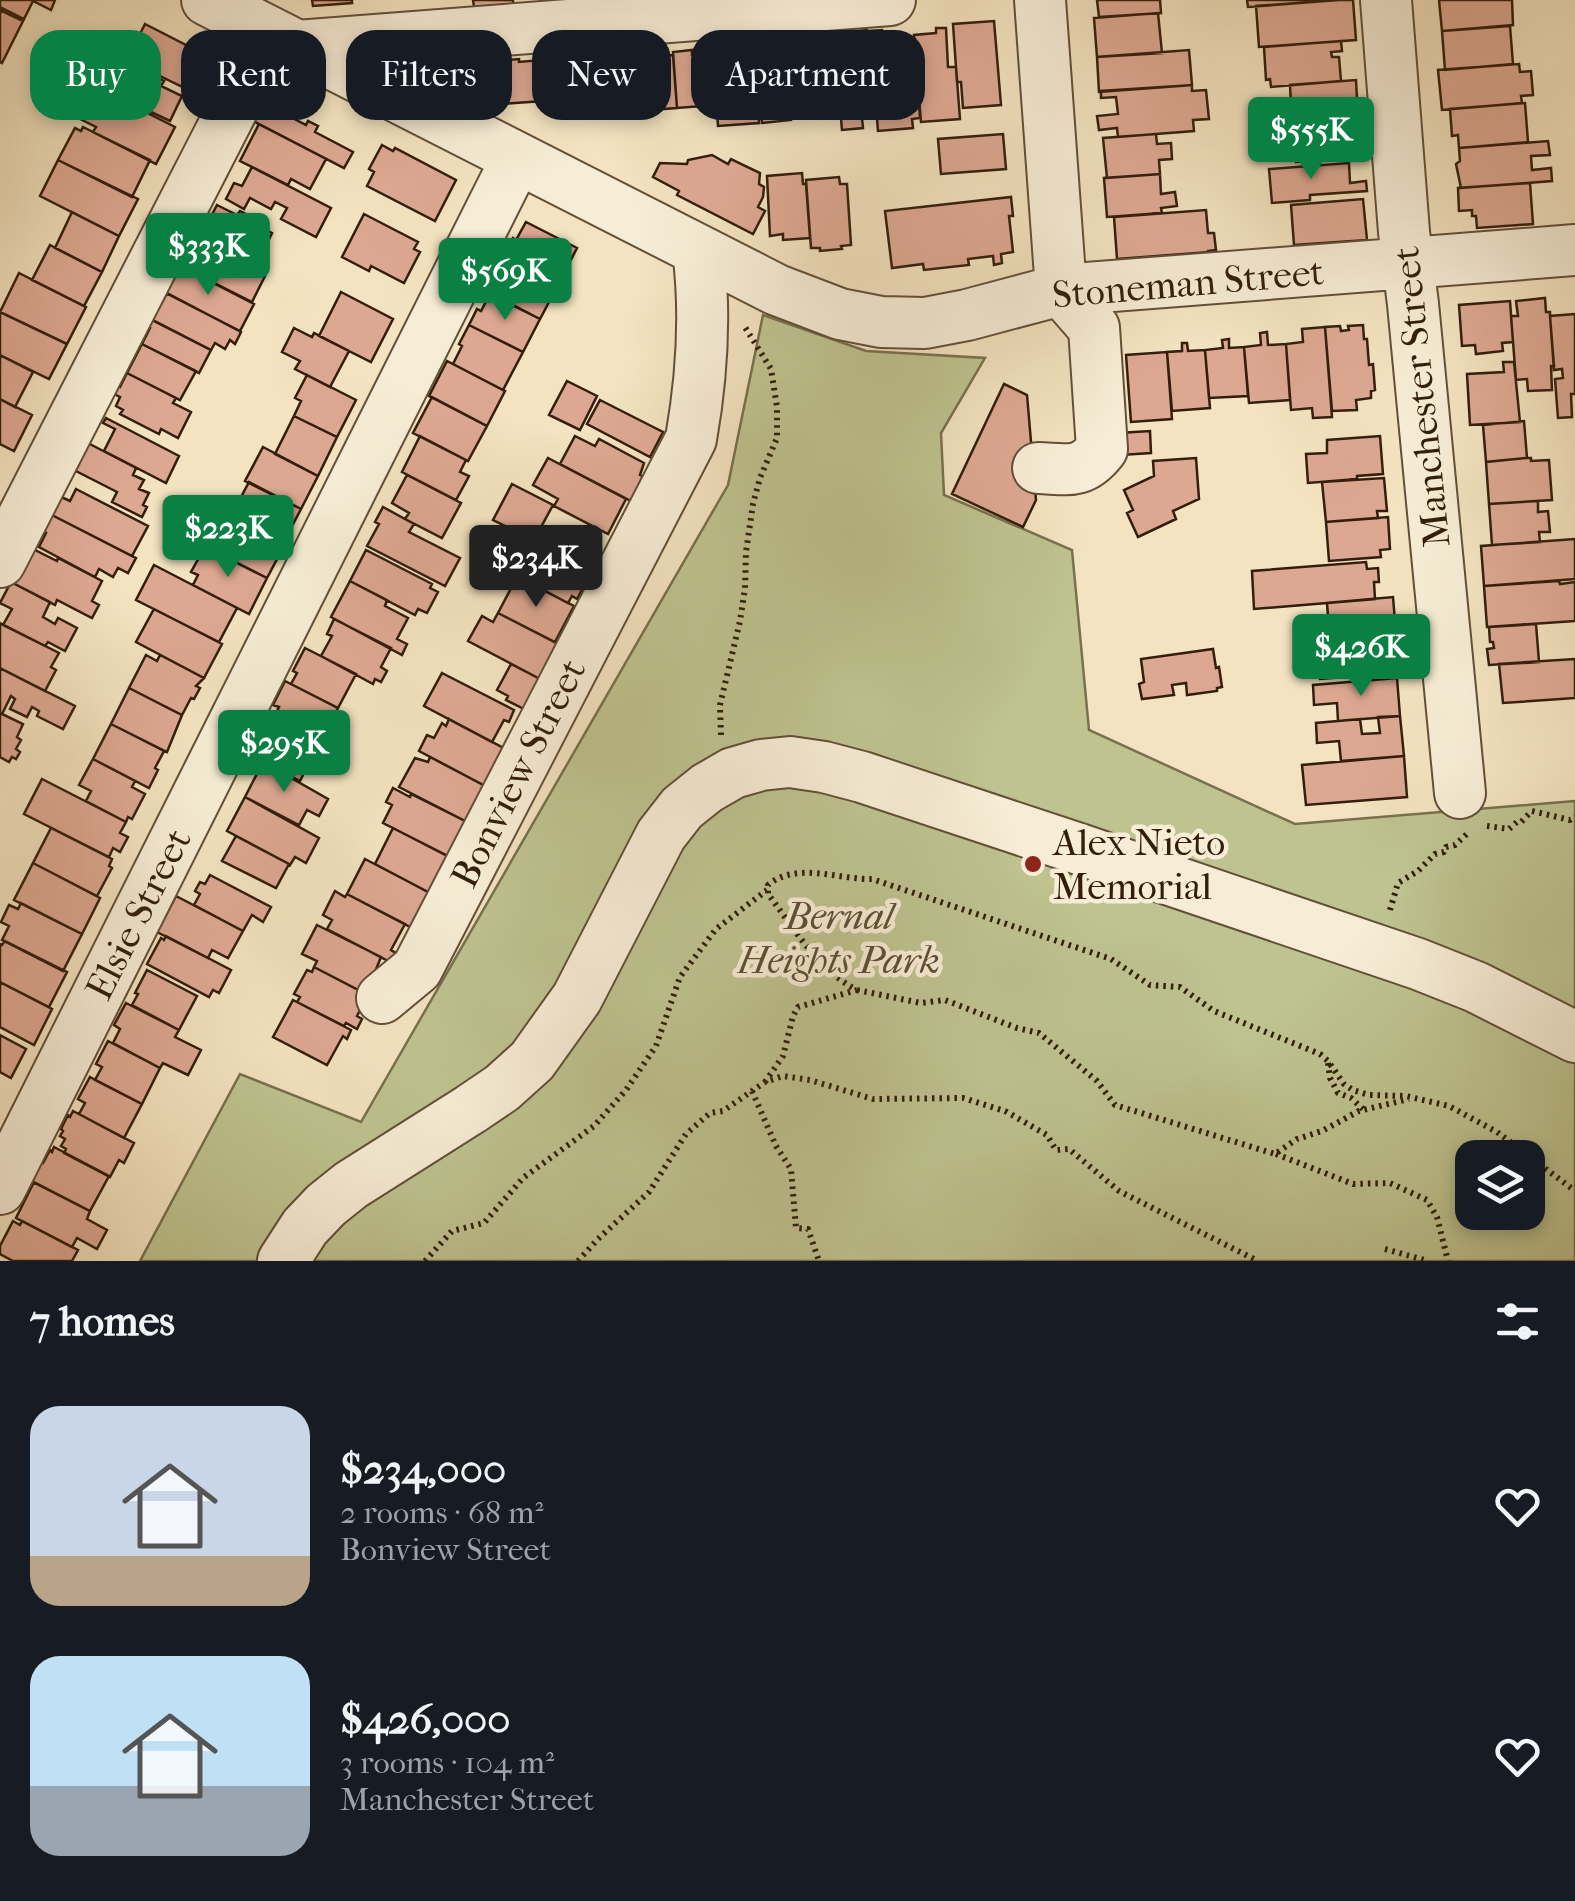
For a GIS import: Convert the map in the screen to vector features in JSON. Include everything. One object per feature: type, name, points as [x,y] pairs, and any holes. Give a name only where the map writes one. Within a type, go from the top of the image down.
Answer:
[{"type":"street","name":"Stoneman Street","points":[[207,0],[266,30]]},
{"type":"street","points":[[326,44],[890,0]]},
{"type":"street","points":[[1038,468],[1074,469],[1092,462],[1102,448],[1094,328],[1061,290],[1040,0]]},
{"type":"street","name":"Manchester Street","points":[[1386,0],[1460,793]]},
{"type":"street","name":"Stoneman Street","points":[[326,61],[808,304],[881,322],[925,323],[1061,290],[1575,250]]},
{"type":"street","points":[[0,562],[227,120]]},
{"type":"street","name":"Elsie Street","points":[[0,1189],[517,158]]},
{"type":"street","name":"Bonview Street","points":[[382,998],[417,970],[691,439],[698,398],[704,295],[698,250]]},
{"type":"street","points":[[283,1261],[305,1226],[326,1204],[502,1088],[532,1061],[593,971],[660,835],[682,808],[707,788],[733,773],[761,765],[790,762],[862,777],[1379,950],[1476,987],[1575,1036]]},
{"type":"path","points":[[733,773],[720,732],[720,704],[740,621],[754,504],[776,438],[778,406],[771,369],[740,318]]},
{"type":"path","points":[[1379,950],[1398,883],[1435,854],[1444,852],[1446,846],[1454,846],[1477,824],[1508,828],[1532,811],[1570,820],[1575,816]]},
{"type":"path","points":[[425,1261],[452,1231],[484,1222],[523,1178],[594,1126],[626,1090],[656,1046],[680,977],[716,929],[778,878],[808,873],[879,880],[1111,960],[1154,986],[1185,990],[1214,1011],[1305,1047],[1328,1061],[1344,1084],[1358,1093],[1414,1098],[1448,1106],[1496,1132],[1575,1191]]},
{"type":"path","points":[[767,890],[818,960],[857,990],[921,1002],[945,1000],[1038,1033],[1097,1081],[1115,1105],[1275,1154],[1353,1184],[1390,1183],[1427,1200],[1438,1217],[1448,1261]]},
{"type":"path","points":[[578,1261],[649,1192],[686,1134],[710,1113],[724,1111],[764,1082],[784,1056],[798,1007],[857,990]]},
{"type":"path","points":[[1328,1061],[1330,1078],[1338,1093],[1364,1109]]},
{"type":"path","points":[[764,1082],[782,1076],[873,1098],[963,1098],[1005,1112],[1047,1135],[1056,1150],[1069,1149],[1118,1191],[1258,1261]]},
{"type":"path","points":[[752,1091],[776,1146],[791,1169],[796,1228],[808,1229],[820,1261]]},
{"type":"path","points":[[1275,1154],[1297,1139],[1364,1109],[1414,1098]]},
{"type":"path","points":[[1385,1249],[1428,1261]]},
{"type":"green space","name":"Bernal Heights Park","points":[[763,315],[866,351],[985,358],[941,433],[944,495],[1072,550],[1089,730],[1295,824],[1575,801],[1575,1261],[140,1261],[240,1074],[361,1122],[728,485]]},
{"type":"building","points":[[0,0],[55,0],[51,10],[33,1],[24,19],[0,7]]},
{"type":"building","points":[[312,0],[352,0],[352,3],[313,6]]},
{"type":"building","points":[[473,0],[513,0],[513,4],[474,7]]},
{"type":"building","points":[[1097,0],[1160,0],[1161,13],[1099,17]]},
{"type":"building","points":[[1247,0],[1339,0],[1248,7]]},
{"type":"building","points":[[1353,0],[1356,40],[1259,47],[1256,6]]},
{"type":"building","points":[[1439,0],[1512,0],[1513,25],[1442,31]]},
{"type":"building","points":[[0,10],[23,21],[2,63],[0,62]]},
{"type":"building","points":[[1158,13],[1162,53],[1097,57],[1094,18]]},
{"type":"building","points":[[994,21],[1001,105],[963,108],[953,24]]},
{"type":"building","points":[[1510,26],[1513,64],[1445,70],[1442,31]]},
{"type":"building","points":[[936,28],[946,28],[948,67],[956,67],[960,119],[921,122],[925,120],[925,34],[936,33]]},
{"type":"building","points":[[161,32],[181,42],[181,86],[161,76]]},
{"type":"building","points":[[1341,41],[1342,51],[1331,52],[1332,57],[1339,57],[1341,81],[1271,87],[1270,79],[1266,80],[1264,47]]},
{"type":"building","points":[[691,50],[691,107],[677,108],[673,52]]},
{"type":"building","points":[[1189,50],[1192,85],[1099,92],[1097,57]]},
{"type":"building","points":[[671,55],[673,55],[677,108],[671,108]]},
{"type":"building","points":[[512,60],[532,61],[532,102],[512,103]]},
{"type":"building","points":[[1519,64],[1520,72],[1531,71],[1533,95],[1521,96],[1522,103],[1442,110],[1438,70]]},
{"type":"building","points":[[1356,80],[1355,119],[1292,124],[1290,85]]},
{"type":"building","points":[[1192,85],[1192,91],[1206,90],[1209,119],[1193,120],[1194,131],[1118,137],[1117,128],[1099,130],[1097,116],[1118,114],[1116,97],[1101,98],[1101,91]]},
{"type":"building","points":[[161,86],[181,96],[170,121],[161,117]]},
{"type":"building","points":[[1525,103],[1528,142],[1459,148],[1458,135],[1452,136],[1450,109]]},
{"type":"building","points":[[1359,119],[1362,160],[1296,162],[1292,124]]},
{"type":"building","points":[[82,120],[161,120],[175,127],[156,164],[93,132],[96,127]]},
{"type":"building","points":[[296,120],[306,125],[308,121],[318,126],[315,132],[353,152],[344,168],[253,121]]},
{"type":"building","points":[[718,120],[759,120],[759,123],[718,126]]},
{"type":"building","points":[[841,120],[862,120],[863,128],[842,130]]},
{"type":"building","points":[[877,120],[912,120],[913,128],[878,131]]},
{"type":"building","points":[[259,124],[326,159],[310,189],[291,179],[288,185],[240,161]]},
{"type":"building","points":[[83,127],[150,160],[132,197],[58,160],[75,128],[81,131]]},
{"type":"building","points":[[1003,134],[1006,169],[941,174],[938,139]]},
{"type":"building","points":[[1156,134],[1157,144],[1171,143],[1172,159],[1159,160],[1160,174],[1107,178],[1103,138]]},
{"type":"building","points":[[1548,141],[1550,155],[1531,156],[1532,170],[1551,168],[1552,181],[1461,188],[1456,164],[1460,161],[1459,148]]},
{"type":"building","points":[[382,145],[456,180],[435,221],[367,186],[374,172],[369,169]]},
{"type":"building","points":[[712,155],[760,173],[759,184],[764,187],[758,207],[765,211],[753,234],[677,195],[679,191],[653,177],[660,163],[687,164],[688,160]]},
{"type":"building","points":[[58,160],[138,199],[119,236],[40,196]]},
{"type":"building","points":[[1349,163],[1350,183],[1366,181],[1367,191],[1310,195],[1310,200],[1272,203],[1269,169]]},
{"type":"building","points":[[252,167],[331,208],[316,237],[281,219],[287,208],[275,202],[271,209],[250,198],[244,209],[226,199],[234,183],[242,186]]},
{"type":"building","points":[[802,173],[810,238],[783,240],[783,234],[770,236],[767,176]]},
{"type":"building","points":[[1160,174],[1161,194],[1175,192],[1177,206],[1161,208],[1162,213],[1107,217],[1104,178]]},
{"type":"building","points":[[839,177],[840,184],[847,184],[851,245],[820,251],[811,248],[806,180]]},
{"type":"building","points":[[1530,183],[1533,224],[1477,228],[1472,210],[1459,211],[1458,188]]},
{"type":"building","points":[[1011,197],[1013,252],[1001,254],[1002,263],[994,265],[993,256],[968,259],[969,265],[924,270],[923,264],[892,268],[885,211]]},
{"type":"building","points":[[1363,199],[1367,240],[1294,245],[1291,205]]},
{"type":"building","points":[[217,205],[252,217],[251,222],[272,233],[258,262],[202,234]]},
{"type":"building","points":[[1206,210],[1208,233],[1214,233],[1216,250],[1117,259],[1114,217]]},
{"type":"building","points":[[72,212],[119,236],[102,272],[55,248]]},
{"type":"building","points":[[364,214],[418,242],[414,249],[420,252],[404,283],[342,257]]},
{"type":"building","points":[[526,222],[577,248],[559,283],[503,255]]},
{"type":"building","points":[[195,239],[219,251],[223,244],[258,265],[254,270],[265,276],[252,302],[175,263],[183,248],[189,251]]},
{"type":"building","points":[[50,245],[102,272],[84,306],[32,280]]},
{"type":"building","points":[[509,257],[559,283],[540,319],[486,291]]},
{"type":"building","points":[[176,264],[254,304],[240,331],[162,291]]},
{"type":"building","points":[[19,273],[86,307],[67,344],[0,312]]},
{"type":"building","points":[[341,292],[393,319],[371,362],[319,336]]},
{"type":"building","points":[[167,293],[241,332],[235,344],[230,340],[225,349],[215,343],[211,350],[148,318],[156,302],[161,304]]},
{"type":"building","points":[[490,294],[540,319],[523,352],[469,325]]},
{"type":"building","points":[[1545,298],[1546,312],[1550,312],[1552,390],[1528,391],[1527,379],[1516,380],[1511,316],[1518,316],[1516,301]]},
{"type":"building","points":[[1510,301],[1513,342],[1502,343],[1503,351],[1476,354],[1475,345],[1462,346],[1459,305]]},
{"type":"building","points":[[0,312],[67,344],[49,379],[0,355]]},
{"type":"building","points":[[1575,314],[1572,417],[1558,418],[1555,379],[1563,378],[1562,369],[1554,370],[1550,316]]},
{"type":"building","points":[[145,316],[211,350],[199,373],[142,344],[150,328],[141,323]]},
{"type":"building","points":[[469,325],[523,352],[503,390],[453,364]]},
{"type":"building","points":[[1363,325],[1375,390],[1371,391],[1371,398],[1356,400],[1357,410],[1332,411],[1325,327],[1340,326],[1341,331]]},
{"type":"building","points":[[1325,327],[1332,417],[1313,418],[1312,408],[1291,410],[1286,344],[1303,342],[1302,329]]},
{"type":"building","points":[[294,328],[312,337],[314,333],[349,351],[330,387],[295,369],[300,361],[282,352]]},
{"type":"building","points":[[1267,332],[1268,345],[1286,344],[1290,400],[1249,403],[1244,347],[1261,345],[1260,333]]},
{"type":"building","points":[[1229,339],[1229,348],[1244,347],[1248,396],[1209,398],[1205,350],[1223,348],[1222,340]]},
{"type":"building","points":[[1182,343],[1187,343],[1188,351],[1205,350],[1210,408],[1172,411],[1167,352],[1182,351]]},
{"type":"building","points":[[142,344],[196,371],[180,400],[127,373]]},
{"type":"building","points":[[1167,352],[1172,419],[1131,422],[1126,355]]},
{"type":"building","points":[[0,355],[33,372],[15,407],[0,399]]},
{"type":"building","points":[[447,361],[505,391],[487,426],[429,396]]},
{"type":"building","points":[[1503,362],[1514,362],[1520,422],[1470,425],[1467,374],[1504,372]]},
{"type":"building","points":[[127,373],[176,398],[173,403],[191,412],[178,438],[161,429],[159,434],[120,414],[123,410],[116,406],[120,397],[112,393]]},
{"type":"building","points":[[307,375],[356,400],[337,437],[294,416],[301,401],[295,398]]},
{"type":"building","points":[[567,381],[597,396],[580,430],[549,415]]},
{"type":"building","points":[[1004,384],[1027,395],[1036,500],[1023,527],[952,494]]},
{"type":"building","points":[[432,397],[487,426],[468,461],[413,433]]},
{"type":"building","points":[[0,399],[32,415],[14,451],[0,444]]},
{"type":"building","points":[[600,400],[663,432],[650,457],[587,424]]},
{"type":"building","points":[[294,416],[337,437],[318,476],[275,454]]},
{"type":"building","points":[[106,418],[179,456],[166,483],[104,451],[115,429],[103,423]]},
{"type":"building","points":[[1524,421],[1527,458],[1486,462],[1483,425]]},
{"type":"building","points":[[1150,431],[1151,453],[1121,455],[1119,433]]},
{"type":"building","points":[[420,436],[466,460],[460,472],[469,476],[456,500],[402,472]]},
{"type":"building","points":[[575,436],[595,446],[599,439],[644,463],[640,475],[643,476],[631,501],[560,464]]},
{"type":"building","points":[[1380,436],[1383,474],[1308,483],[1306,454],[1327,453],[1327,440]]},
{"type":"building","points":[[84,441],[136,468],[133,475],[144,480],[139,489],[149,493],[142,517],[112,502],[117,492],[70,468]]},
{"type":"building","points":[[263,447],[318,476],[301,509],[245,481]]},
{"type":"building","points":[[548,458],[626,499],[608,534],[554,506],[558,499],[533,485]]},
{"type":"building","points":[[1196,458],[1199,499],[1173,511],[1176,519],[1138,537],[1127,513],[1133,510],[1124,490],[1154,476],[1153,461]]},
{"type":"building","points":[[1549,460],[1552,500],[1489,504],[1486,462]]},
{"type":"building","points":[[407,475],[461,503],[442,538],[405,519],[409,513],[392,503]]},
{"type":"building","points":[[1384,478],[1387,511],[1377,511],[1378,518],[1326,522],[1322,482]]},
{"type":"building","points":[[249,482],[301,509],[282,545],[230,518]]},
{"type":"building","points":[[512,484],[553,505],[534,540],[493,520]]},
{"type":"building","points":[[76,489],[148,526],[132,556],[48,513],[57,495],[70,501]]},
{"type":"building","points":[[1538,501],[1538,512],[1548,511],[1550,532],[1539,532],[1540,542],[1492,545],[1489,504]]},
{"type":"building","points":[[383,507],[414,524],[409,532],[460,558],[445,586],[367,546]]},
{"type":"building","points":[[48,513],[136,558],[128,573],[118,568],[113,577],[99,569],[95,577],[39,547],[46,533],[39,530]]},
{"type":"building","points":[[218,513],[284,546],[267,578],[202,545]]},
{"type":"building","points":[[1388,517],[1390,549],[1380,550],[1381,557],[1329,561],[1326,522]]},
{"type":"building","points":[[1575,539],[1575,579],[1484,586],[1481,546]]},
{"type":"building","points":[[538,543],[592,571],[577,599],[572,596],[568,603],[523,579],[530,566],[521,561],[530,545],[536,547]]},
{"type":"building","points":[[29,547],[102,581],[92,601],[99,605],[92,618],[57,600],[55,605],[11,582]]},
{"type":"building","points":[[205,547],[267,578],[249,614],[193,585],[198,575],[191,572]]},
{"type":"building","points":[[366,550],[432,584],[430,588],[438,592],[427,613],[418,609],[415,615],[350,581]]},
{"type":"building","points":[[1366,562],[1367,569],[1378,568],[1375,599],[1254,609],[1252,571]]},
{"type":"building","points":[[154,565],[237,608],[219,642],[136,600]]},
{"type":"building","points":[[517,577],[574,606],[555,642],[498,613]]},
{"type":"building","points":[[350,581],[387,600],[385,606],[408,618],[397,639],[407,644],[402,655],[331,617]]},
{"type":"building","points":[[11,582],[50,602],[43,617],[55,624],[58,618],[77,628],[65,651],[48,642],[45,646],[3,625],[12,609],[0,603]]},
{"type":"building","points":[[1575,582],[1575,621],[1487,627],[1484,586]]},
{"type":"building","points":[[1393,597],[1396,633],[1343,637],[1342,628],[1329,630],[1327,603]]},
{"type":"building","points":[[154,609],[222,644],[204,678],[136,642]]},
{"type":"building","points":[[498,613],[558,644],[540,679],[468,641],[482,616],[493,622]]},
{"type":"building","points":[[334,619],[391,648],[381,667],[387,671],[381,682],[375,679],[373,684],[321,656],[332,636],[327,634]]},
{"type":"building","points":[[0,623],[59,653],[51,667],[56,670],[45,691],[0,668]]},
{"type":"building","points":[[1536,624],[1539,662],[1489,665],[1487,649],[1494,648],[1489,627]]},
{"type":"building","points":[[1367,639],[1368,646],[1388,644],[1388,649],[1399,648],[1400,660],[1394,660],[1398,673],[1320,679],[1319,668],[1324,667],[1318,651],[1322,650],[1322,643]]},
{"type":"building","points":[[305,648],[356,674],[338,708],[291,684]]},
{"type":"building","points":[[1213,649],[1222,687],[1217,691],[1187,695],[1186,683],[1172,685],[1174,695],[1142,699],[1141,659]]},
{"type":"building","points":[[146,655],[157,661],[160,655],[204,678],[182,715],[129,688]]},
{"type":"building","points":[[1575,659],[1575,698],[1503,703],[1499,664]]},
{"type":"building","points":[[511,664],[540,679],[524,709],[497,690]]},
{"type":"building","points":[[0,668],[75,706],[63,729],[37,716],[39,711],[32,707],[27,717],[10,709],[15,699],[11,696],[0,713]]},
{"type":"building","points":[[442,673],[514,710],[492,742],[424,706]]},
{"type":"building","points":[[1397,678],[1400,716],[1338,721],[1337,703],[1314,705],[1313,685]]},
{"type":"building","points":[[285,681],[338,708],[321,739],[275,715],[279,707],[273,705]]},
{"type":"building","points":[[129,688],[182,715],[167,752],[111,724]]},
{"type":"building","points":[[0,713],[23,724],[17,737],[21,740],[16,749],[20,752],[9,762],[0,757]]},
{"type":"building","points":[[275,715],[321,739],[300,781],[254,757],[261,744],[255,741],[267,718],[272,720]]},
{"type":"building","points":[[1400,716],[1404,756],[1341,761],[1339,741],[1317,743],[1316,723],[1360,719],[1362,734],[1380,733],[1378,717]]},
{"type":"building","points":[[449,719],[509,751],[489,788],[419,751],[427,735],[434,738],[442,723],[446,726]]},
{"type":"building","points":[[111,724],[164,751],[149,788],[93,759]]},
{"type":"building","points":[[1404,756],[1407,797],[1306,805],[1302,765]]},
{"type":"building","points":[[430,757],[489,788],[471,824],[399,787],[415,758],[428,762]]},
{"type":"building","points":[[93,759],[135,781],[132,787],[145,794],[132,819],[128,817],[126,822],[86,801],[91,791],[79,785]]},
{"type":"building","points":[[263,762],[328,799],[319,816],[307,810],[299,825],[245,797]]},
{"type":"building","points":[[42,779],[126,822],[120,833],[128,837],[120,852],[113,848],[109,857],[24,814]]},
{"type":"building","points":[[393,788],[471,824],[452,858],[383,823],[392,805],[386,802]]},
{"type":"building","points":[[245,797],[319,838],[306,863],[295,857],[290,865],[227,831]]},
{"type":"building","points":[[51,828],[112,859],[112,868],[97,896],[33,863]]},
{"type":"building","points":[[393,828],[449,857],[430,893],[375,864]]},
{"type":"building","points":[[236,836],[289,864],[276,888],[222,861]]},
{"type":"building","points":[[365,859],[430,893],[412,928],[347,894]]},
{"type":"building","points":[[33,863],[100,898],[82,934],[14,900]]},
{"type":"building","points":[[210,875],[271,907],[263,922],[252,915],[243,931],[194,905],[200,894],[195,891]]},
{"type":"building","points":[[335,891],[405,924],[391,950],[399,955],[394,964],[327,929],[332,920],[323,915]]},
{"type":"building","points":[[176,896],[243,931],[228,958],[212,950],[208,958],[157,932]]},
{"type":"building","points":[[21,903],[82,934],[63,971],[2,940],[9,926],[1,922],[9,905],[18,909]]},
{"type":"building","points":[[317,925],[381,957],[366,994],[314,967],[317,961],[302,954]]},
{"type":"building","points":[[166,936],[231,970],[219,993],[213,990],[209,997],[147,964],[161,938]]},
{"type":"building","points":[[5,941],[67,972],[49,1007],[0,982],[0,944]]},
{"type":"building","points":[[314,967],[368,995],[357,1016],[362,1019],[357,1029],[297,1002],[300,997],[294,994],[307,970],[312,972]]},
{"type":"building","points":[[147,970],[197,996],[179,1030],[132,1005]]},
{"type":"building","points":[[0,982],[52,1009],[34,1045],[0,1027]]},
{"type":"building","points":[[293,1000],[351,1030],[347,1039],[343,1036],[327,1065],[273,1037]]},
{"type":"building","points":[[126,1003],[179,1030],[175,1037],[201,1050],[188,1075],[163,1063],[160,1068],[113,1043],[120,1029],[114,1025]]},
{"type":"building","points":[[0,1035],[26,1049],[11,1078],[0,1072]]},
{"type":"building","points":[[108,1041],[160,1068],[142,1104],[95,1080],[102,1067],[96,1064]]},
{"type":"building","points":[[90,1077],[142,1104],[124,1138],[79,1114],[85,1103],[78,1099]]},
{"type":"building","points":[[73,1111],[134,1143],[124,1163],[119,1160],[110,1177],[64,1153],[61,1129]]},
{"type":"building","points":[[54,1147],[109,1176],[90,1211],[29,1180],[39,1161],[43,1163]]},
{"type":"building","points":[[34,1182],[90,1211],[87,1219],[107,1230],[97,1249],[77,1238],[72,1247],[16,1218]]},
{"type":"building","points":[[13,1221],[20,1225],[22,1221],[78,1250],[72,1261],[13,1261],[0,1254]]},
{"type":"place","name":"Alex Nieto Memorial","points":[[1033,864]]}]
